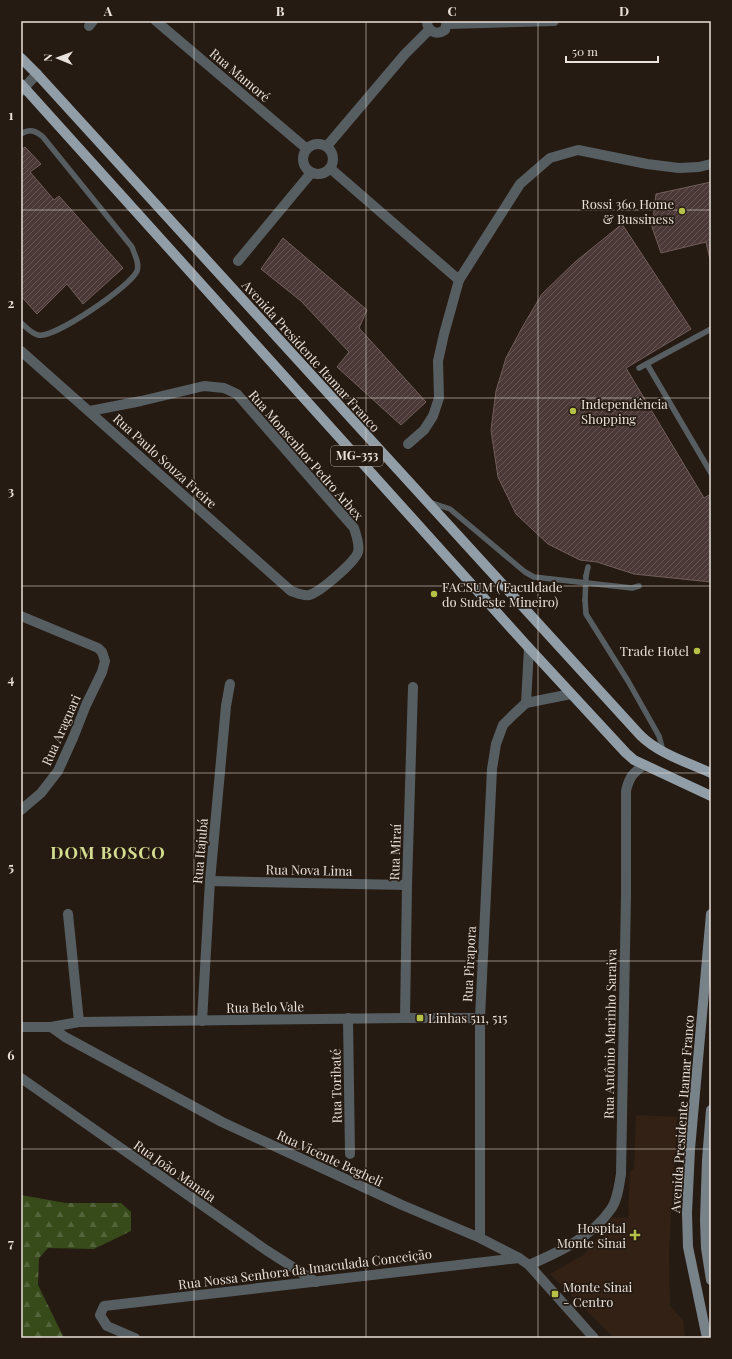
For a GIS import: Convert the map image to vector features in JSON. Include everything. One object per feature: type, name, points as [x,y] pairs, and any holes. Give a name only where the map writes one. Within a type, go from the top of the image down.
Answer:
[{"type":"main road","name":"Avenida Presidente Itamar Franco","points":[[21,58],[640,735],[648,743],[663,752],[711,773]]},
{"type":"main road","name":"MG-353","points":[[22,87],[626,754],[644,765],[711,796]]},
{"type":"main road","name":"Avenida Presidente Itamar Franco","points":[[707,1338],[688,1247],[687,1213],[691,1133],[711,914]]},
{"type":"main road","points":[[711,1110],[707,1160],[705,1220],[706,1248],[711,1280]]},
{"type":"street","name":"Rua Mamoré","points":[[156,21],[307,149]]},
{"type":"street","points":[[327,146],[428,25],[435,33],[445,30],[448,22],[554,21]]},
{"type":"street","points":[[22,87],[37,74]]},
{"type":"street","points":[[314,144],[327,146],[333,155],[334,161],[331,169],[320,175],[311,173],[305,168],[303,160],[303,156],[307,149],[314,144]]},
{"type":"street","points":[[408,444],[424,430],[433,416],[439,398],[438,361],[459,280],[520,184],[550,158],[578,150],[647,164],[679,168],[699,167],[711,164]]},
{"type":"street","points":[[331,169],[459,280]]},
{"type":"street","points":[[238,261],[311,173]]},
{"type":"street","name":"Rua Paulo Souza Freire","points":[[21,351],[90,410],[291,591]]},
{"type":"street","name":"Rua Monsenhor Pedro Arbex","points":[[90,410],[141,401],[204,386],[224,388],[237,394],[354,528],[358,540],[358,552],[351,562],[319,590],[309,595],[301,595],[291,591]]},
{"type":"street","name":"Rua Araguari","points":[[21,616],[98,648],[102,652],[105,661],[102,672],[86,705],[58,771],[41,793],[21,810]]},
{"type":"street","points":[[529,648],[526,703],[571,694]]},
{"type":"street","name":"Rua Itajubá","points":[[202,1021],[210,881],[226,706],[230,684]]},
{"type":"street","name":"Rua Miraí","points":[[405,1018],[407,885],[413,686]]},
{"type":"street","name":"Rua Pirapora","points":[[480,1238],[480,1018],[492,769],[496,744],[503,725],[526,703]]},
{"type":"street","name":"Rua Antônio Marinho Saraiva","points":[[529,1265],[572,1244],[594,1230],[612,1208],[618,1191],[621,1174],[626,894],[626,792],[628,782],[634,773],[644,765]]},
{"type":"street","name":"Rua Nova Lima","points":[[210,881],[407,885]]},
{"type":"street","points":[[68,914],[79,1022]]},
{"type":"street","name":"Rua Belo Vale","points":[[51,1026],[79,1022],[348,1018],[480,1018]]},
{"type":"street","name":"Rua Toribaté","points":[[348,1018],[350,1154]]},
{"type":"street","points":[[21,1020],[37,1026]]},
{"type":"street","points":[[21,1027],[51,1026]]},
{"type":"street","name":"Rua Vicente Begheli","points":[[51,1026],[65,1037],[222,1122],[402,1205],[480,1238],[519,1258],[529,1265],[594,1338]]},
{"type":"street","name":"Rua João Manata","points":[[21,1078],[266,1250],[316,1282]]},
{"type":"street","name":"Rua Nossa Senhora da Imaculada Conceição","points":[[135,1338],[107,1326],[100,1315],[104,1306],[519,1258]]},
{"type":"lane","points":[[21,134],[32,130],[43,137],[132,247],[138,262],[137,271],[129,282],[76,320],[51,333],[39,336],[29,331],[21,323]]},
{"type":"lane","points":[[639,368],[711,329]]},
{"type":"lane","points":[[647,364],[711,473]]},
{"type":"lane","points":[[425,500],[450,509],[534,577],[632,588],[638,586]]},
{"type":"lane","points":[[588,567],[586,576],[586,614],[628,681],[658,736],[663,752]]},
{"type":"shaded area","name":"Hospital Monte Sinai","points":[[636,1115],[677,1117],[669,1251],[670,1306],[683,1320],[685,1338],[614,1338],[550,1274],[585,1254],[612,1217],[628,1218],[630,1172],[634,1169]]},
{"type":"green space","points":[[21,1195],[66,1203],[121,1203],[131,1212],[131,1231],[94,1249],[48,1248],[39,1258],[38,1285],[64,1338],[21,1338]]},
{"type":"building","points":[[25,147],[41,164],[30,172],[54,200],[59,196],[123,268],[83,304],[67,284],[37,314],[21,296],[21,150]]},
{"type":"building","name":"Rossi 360 Home & Bussiness","points":[[711,182],[711,264],[706,242],[661,253],[652,227],[656,194]]},
{"type":"building","name":"Independência Shopping","points":[[622,224],[691,329],[626,368],[704,498],[711,494],[711,582],[634,574],[597,562],[580,560],[548,544],[516,514],[498,477],[491,430],[496,391],[506,358],[542,294],[575,262]]},
{"type":"building","points":[[283,238],[367,310],[359,328],[426,402],[401,425],[337,367],[349,352],[301,301],[261,269]]},
{"type":"place","name":"Rossi 360 Home & Bussiness","points":[[682,211]]},
{"type":"place","name":"Independência Shopping","points":[[573,411]]},
{"type":"place","name":"FACSUM ( Faculdade do Sudeste Mineiro)","points":[[434,594]]},
{"type":"place","name":"Trade Hotel","points":[[697,651]]},
{"type":"place","name":"Linhas 511, 515","points":[[420,1018]]},
{"type":"place","name":"Hospital Monte Sinai","points":[[635,1235]]},
{"type":"place","name":"Monte Sinai - Centro","points":[[555,1294]]},
{"type":"district","name":"DOM BOSCO","points":[[108,853]]}]
